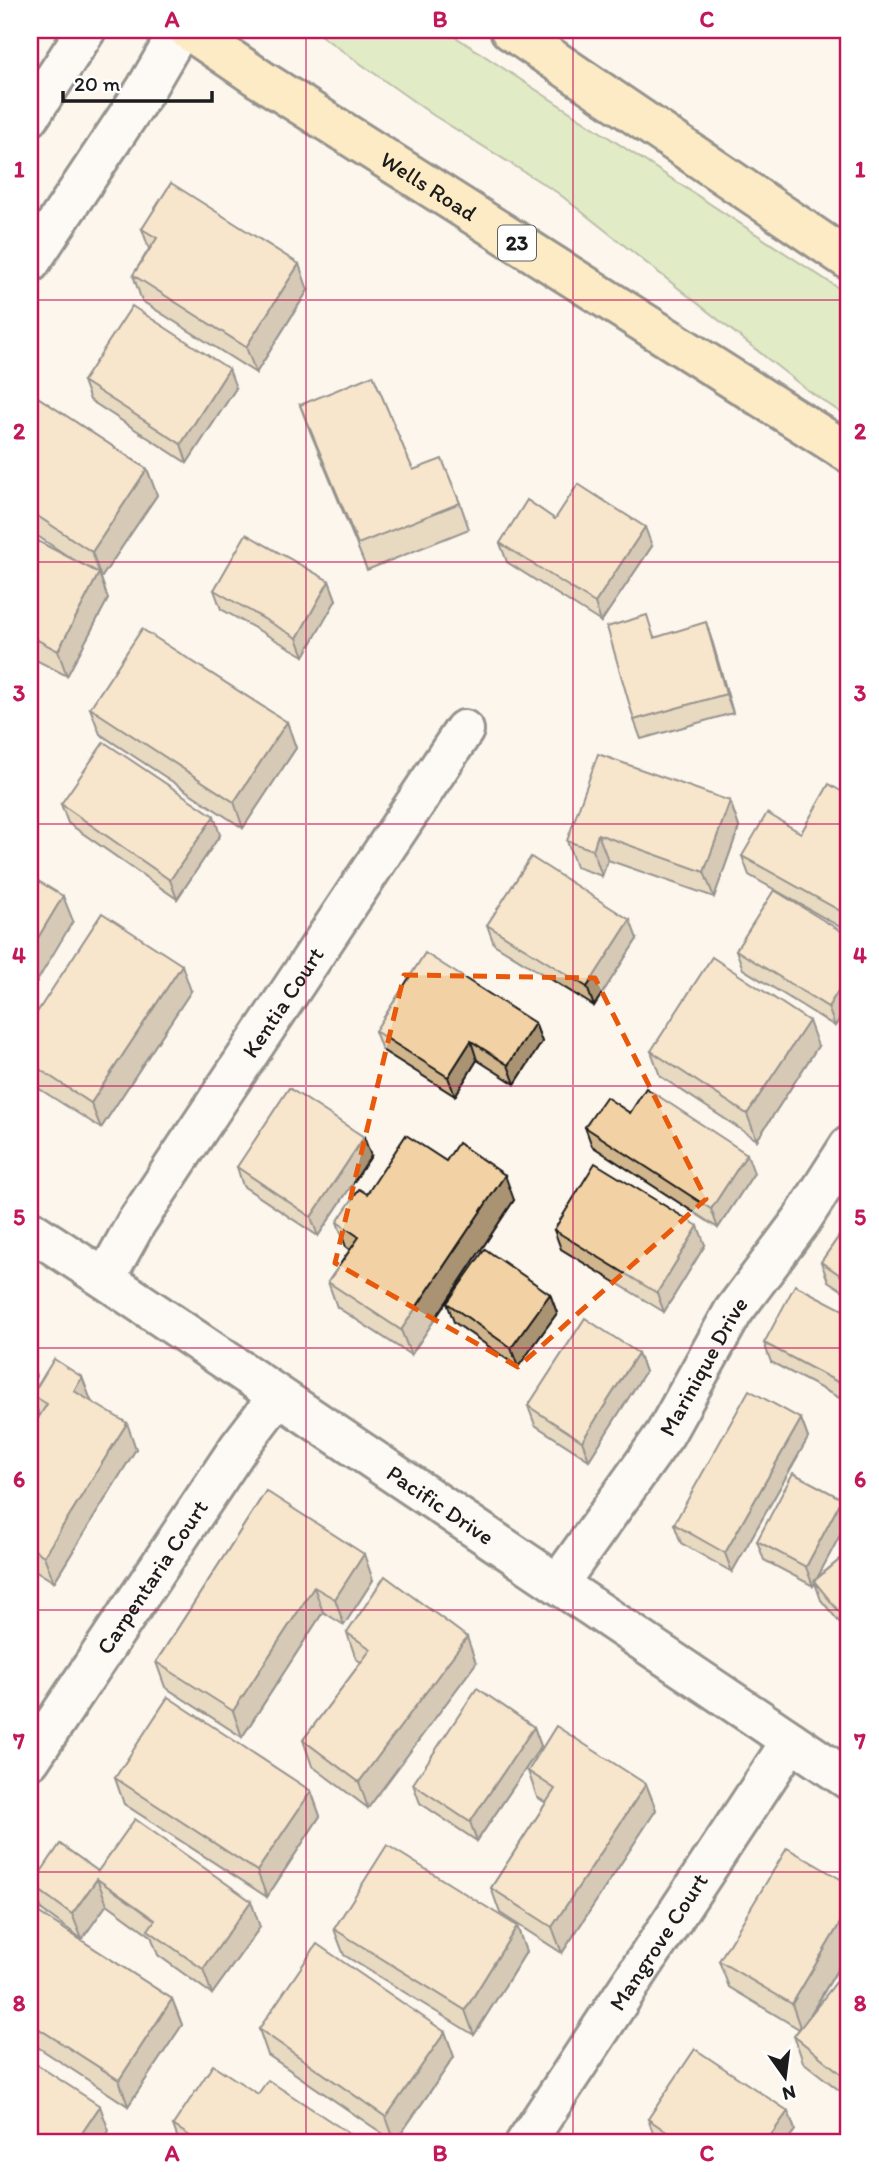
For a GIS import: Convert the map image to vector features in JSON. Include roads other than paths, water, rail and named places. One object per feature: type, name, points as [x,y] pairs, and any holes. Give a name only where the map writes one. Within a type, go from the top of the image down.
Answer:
[{"type":"main road","name":"Wells Road","points":[[188,30],[849,453]]},
{"type":"main road","points":[[510,30],[849,260]]},
{"type":"street","points":[[30,116],[86,30]]},
{"type":"street","points":[[30,263],[145,90],[180,30]]},
{"type":"street","name":"Kentia Court","points":[[105,1279],[136,1223],[464,730]]},
{"type":"street","name":"Marinique Drive","points":[[558,1584],[665,1434],[733,1312],[801,1221],[849,1146]]},
{"type":"street","name":"Pacific Drive","points":[[30,1230],[849,1780]]},
{"type":"street","name":"Carpentaria Court","points":[[30,1760],[239,1447],[278,1396]]},
{"type":"street","name":"Mangrove Court","points":[[526,2142],[791,1741]]}]
